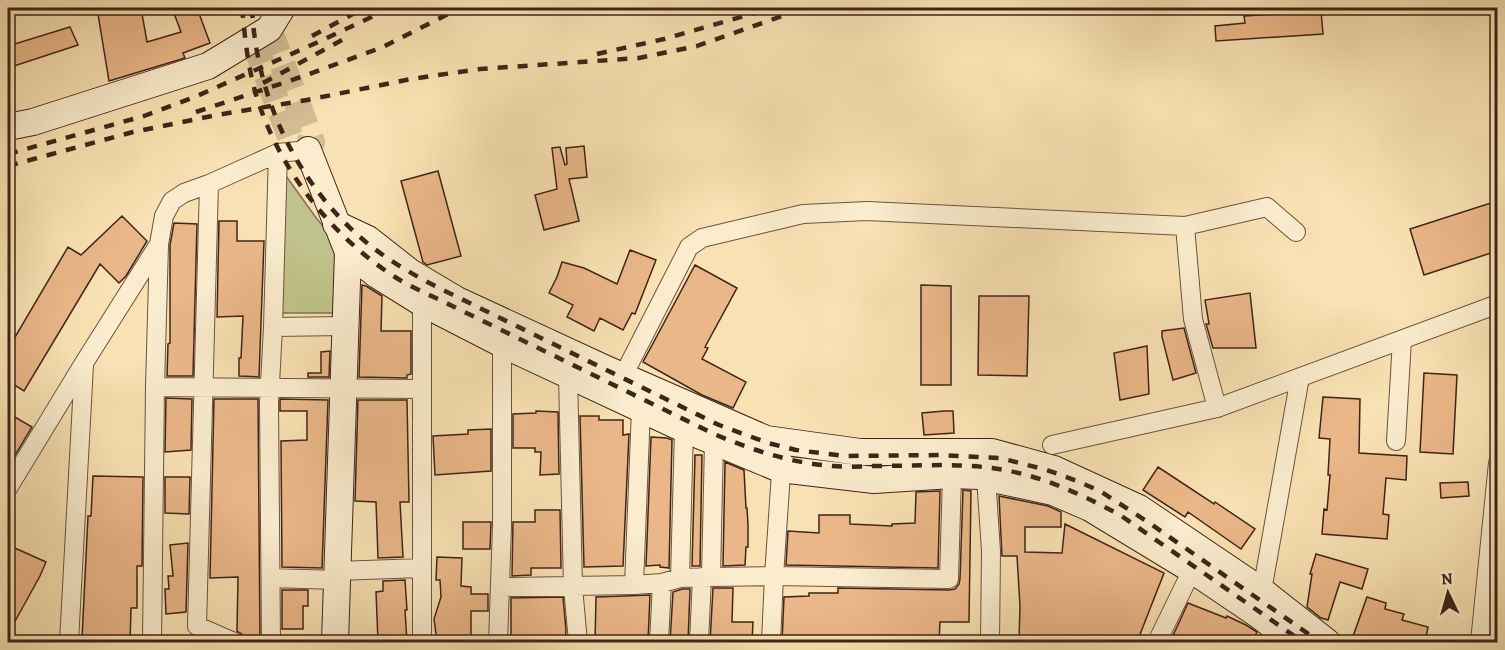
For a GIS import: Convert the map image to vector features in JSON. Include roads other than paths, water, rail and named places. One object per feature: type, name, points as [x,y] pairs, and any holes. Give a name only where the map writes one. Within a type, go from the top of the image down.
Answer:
[{"type":"street","points":[[8,125],[33,122],[208,66],[269,29],[282,8]]},
{"type":"street","points":[[152,642],[159,244],[164,216],[172,201],[184,193],[278,153],[308,150],[348,252],[335,642]]},
{"type":"street","points":[[271,642],[270,388],[278,153]]},
{"type":"street","points":[[208,184],[197,626],[234,642]]},
{"type":"street","points":[[620,387],[689,248],[702,238],[803,214],[867,211],[1185,226],[1267,207],[1296,232]]},
{"type":"street","points":[[336,224],[368,239],[410,272],[424,292],[502,344],[570,364]]},
{"type":"street","points":[[1185,226],[1193,319],[1217,408]]},
{"type":"street","points":[[8,488],[159,244]]},
{"type":"street","points":[[348,252],[377,275],[424,292],[457,300],[570,364],[620,387],[766,439],[981,468],[1055,481],[1139,508],[1262,591],[1327,642]]},
{"type":"street","points":[[422,642],[424,292]]},
{"type":"street","points":[[1052,445],[1217,408],[1497,304]]},
{"type":"street","points":[[273,327],[346,326]]},
{"type":"street","points":[[1396,441],[1402,340]]},
{"type":"street","points":[[498,642],[502,526],[502,344]]},
{"type":"street","points":[[69,642],[84,363]]},
{"type":"street","points":[[570,364],[573,587],[578,642]]},
{"type":"street","points":[[1262,591],[1300,377]]},
{"type":"street","points":[[155,387],[422,389]]},
{"type":"street","points":[[620,387],[641,409],[780,469],[874,480],[952,475],[981,468]]},
{"type":"street","points":[[634,585],[641,409]]},
{"type":"street","points":[[659,642],[671,581],[684,429]]},
{"type":"street","points":[[771,642],[780,469],[785,441]]},
{"type":"street","points":[[699,642],[706,577],[714,442]]},
{"type":"street","points":[[1480,642],[1497,464]]},
{"type":"street","points":[[981,468],[991,551],[990,642]]},
{"type":"street","points":[[500,587],[634,585],[706,577],[949,579],[952,475]]},
{"type":"street","points":[[1055,481],[1090,508],[1192,570],[1278,637]]},
{"type":"street","points":[[271,578],[337,576],[421,568]]},
{"type":"street","points":[[1157,642],[1192,570]]},
{"type":"tunnel","points":[[253,39],[294,147],[308,150],[312,142],[269,29]]},
{"type":"railway","points":[[242,8],[247,53],[254,87],[279,151],[311,199],[329,221],[350,242],[400,280],[714,434],[757,450],[787,459],[832,466],[977,466],[1026,475],[1058,486],[1120,515],[1303,642]]},
{"type":"railway","points":[[252,8],[261,72],[283,133],[298,162],[316,189],[360,237],[412,273],[719,425],[768,443],[796,450],[844,456],[941,455],[1000,458],[1047,470],[1077,481],[1100,491],[1148,522],[1320,642]]},
{"type":"railway","points":[[312,36],[364,8]]},
{"type":"railway","points":[[8,154],[144,116],[197,96],[391,8]]},
{"type":"railway","points":[[196,112],[383,47],[460,8]]},
{"type":"railway","points":[[597,54],[664,39],[772,8]]},
{"type":"railway","points":[[8,166],[133,132],[411,79],[480,69],[639,58],[697,46],[805,8]]},
{"type":"railway","points":[[263,83],[342,40]]}]
